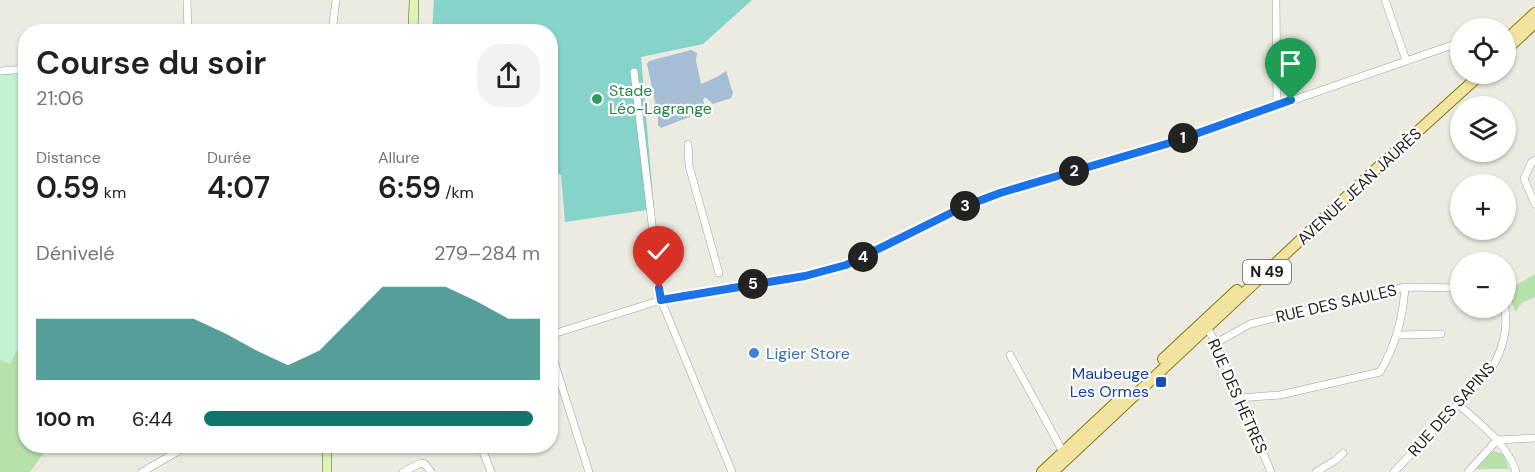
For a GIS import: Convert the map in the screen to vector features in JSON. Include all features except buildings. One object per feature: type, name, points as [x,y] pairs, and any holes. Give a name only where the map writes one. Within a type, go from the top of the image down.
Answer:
[{"type":"main road","points":[[413,24],[414,0]]},
{"type":"main road","points":[[1516,34],[1535,14]]},
{"type":"main road","points":[[1516,37],[1535,23]]},
{"type":"main road","name":"AVENUE JEAN JAURÈS","points":[[1053,472],[1459,84]]},
{"type":"main road","name":"AVENUE JEAN JAURÈS","points":[[1042,472],[1470,84]]},
{"type":"main road","points":[[322,453],[328,470]]},
{"type":"main road","points":[[327,453],[328,470]]},
{"type":"street","points":[[187,0],[188,24]]},
{"type":"street","points":[[333,24],[336,0]]},
{"type":"street","points":[[1276,0],[1277,105]]},
{"type":"street","points":[[1385,0],[1406,60]]},
{"type":"street","points":[[558,332],[661,300],[805,276],[846,265],[972,203],[1173,142],[1450,46]]},
{"type":"street","points":[[0,71],[18,70]]},
{"type":"street","points":[[633,72],[661,300],[732,472]]},
{"type":"street","points":[[688,144],[689,166],[719,273]]},
{"type":"street","points":[[1535,160],[1530,163],[1524,179],[1535,204]]},
{"type":"street","points":[[1239,398],[1281,395],[1380,372],[1398,335],[1404,307],[1404,287]]},
{"type":"street","name":"RUE DES SAULES","points":[[1216,343],[1250,324],[1404,287],[1450,288]]},
{"type":"street","name":"RUE DES SAPINS","points":[[1394,472],[1492,368],[1503,347],[1506,318]]},
{"type":"street","name":"RUE DES HÊTRES","points":[[1205,325],[1216,343],[1271,472]]},
{"type":"street","points":[[1398,335],[1441,334]]},
{"type":"street","points":[[1010,355],[1063,452]]},
{"type":"street","points":[[558,374],[589,472]]},
{"type":"street","points":[[1458,404],[1497,440],[1508,454],[1516,472]]},
{"type":"street","points":[[1468,472],[1497,440],[1535,438]]},
{"type":"street","points":[[142,472],[175,453]]},
{"type":"street","points":[[484,453],[491,472]]},
{"type":"street","points":[[1316,472],[1343,453]]},
{"type":"street","points":[[403,472],[421,463],[425,464],[431,472]]},
{"type":"green space","points":[[18,72],[18,348],[10,364],[0,360],[0,73]]},
{"type":"green space","points":[[0,73],[18,101],[18,453],[44,453],[30,472],[0,472]]},
{"type":"green space","points":[[1535,274],[1535,297],[1522,303],[1516,311],[1516,284]]},
{"type":"green space","points":[[1493,451],[1503,454],[1509,469],[1474,469]]},
{"type":"shaded area","name":"Stade Léo-Lagrange","points":[[434,0],[752,0],[703,44],[641,57],[654,209],[565,222],[561,175],[558,174],[558,24],[432,24]]},
{"type":"shaded area","points":[[691,50],[697,53],[696,61],[701,84],[726,71],[733,93],[731,98],[713,104],[705,97],[703,100],[705,107],[702,112],[661,128],[658,125],[647,64],[649,61]]},
{"type":"place","name":"Stade Léo-Lagrange","points":[[597,99]]},
{"type":"place","name":"Ligier Store","points":[[754,353]]},
{"type":"place","name":"Maubeuge Les Ormes","points":[[1161,382]]},
{"type":"route","points":[[659,288],[661,300],[805,276],[833,269],[846,265],[972,203],[1173,142],[1291,100]]}]
